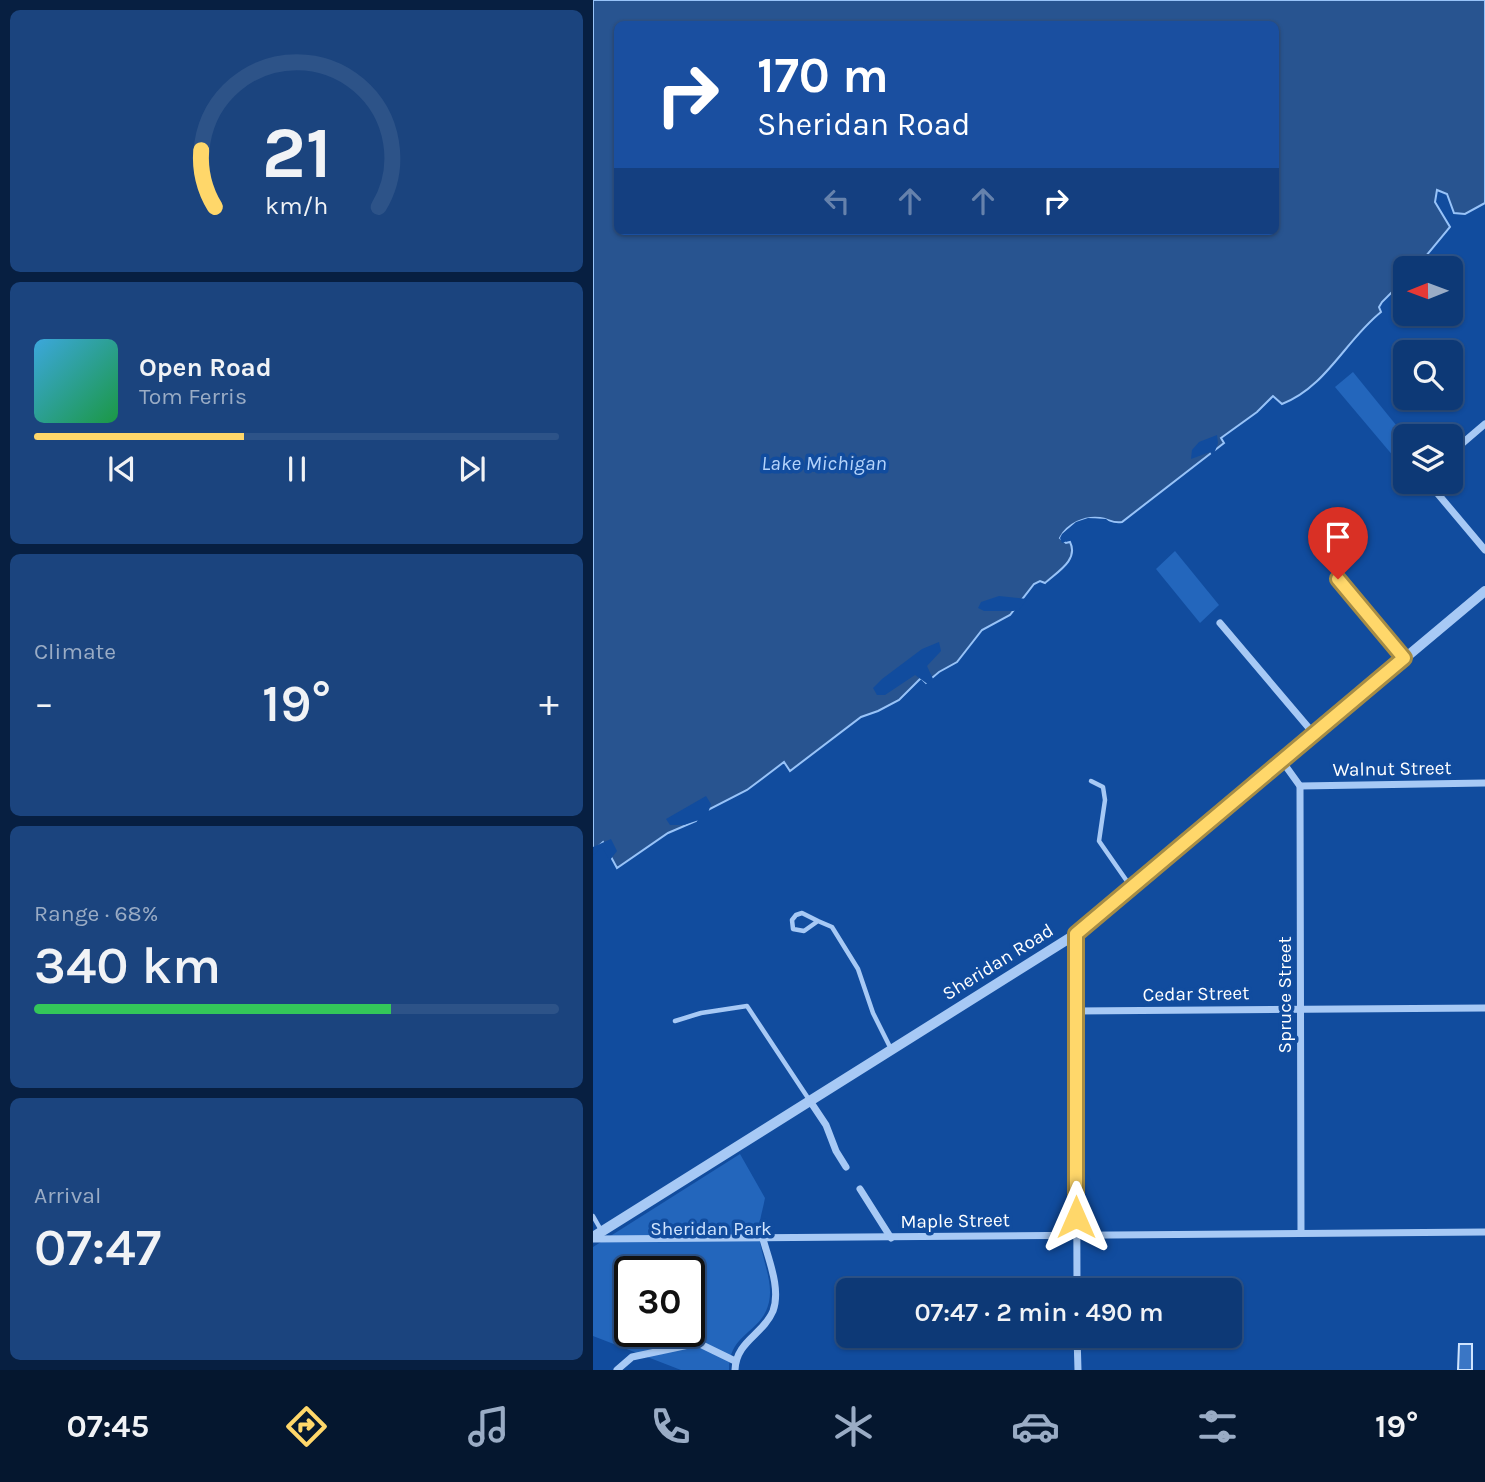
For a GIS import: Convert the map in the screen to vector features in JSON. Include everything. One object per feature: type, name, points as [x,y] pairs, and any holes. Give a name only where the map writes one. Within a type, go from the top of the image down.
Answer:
[{"type":"street","points":[[1463,443],[1485,424]]},
{"type":"street","points":[[1438,494],[1485,550]]},
{"type":"street","points":[[1338,579],[1404,658]]},
{"type":"street","name":"Sheridan Road","points":[[596,1236],[1076,934],[1485,591]]},
{"type":"street","points":[[1220,623],[1314,734]]},
{"type":"street","points":[[1283,761],[1300,786]]},
{"type":"street","name":"Walnut Street","points":[[1300,786],[1485,783]]},
{"type":"street","name":"Spruce Street","points":[[1300,786],[1301,1233]]},
{"type":"street","points":[[1076,934],[1077,1278]]},
{"type":"street","name":"Cedar Street","points":[[1077,1011],[1485,1008]]},
{"type":"street","points":[[810,1101],[826,1125],[836,1151],[846,1167]]},
{"type":"street","points":[[860,1189],[891,1238]]},
{"type":"street","name":"Maple Street","points":[[596,1236],[763,1239],[1485,1232]]},
{"type":"street","points":[[735,1370],[736,1355],[773,1311],[775,1285],[763,1239]]},
{"type":"street","points":[[617,1370],[632,1357],[698,1343],[735,1361]]},
{"type":"street","points":[[1077,1348],[1078,1370]]},
{"type":"lane","points":[[1091,781],[1103,787],[1105,800],[1099,841],[1131,888]]},
{"type":"lane","points":[[818,921],[804,931],[793,929],[792,920],[796,915],[802,914],[832,927],[858,970],[873,1013],[891,1050]]},
{"type":"lane","points":[[675,1021],[701,1013],[748,1006],[810,1101]]},
{"type":"lane","points":[[593,1216],[596,1236]]},
{"type":"green space","points":[[1353,372],[1395,424],[1393,424],[1393,456],[1335,387]]},
{"type":"green space","points":[[1175,551],[1219,605],[1200,623],[1156,569]]},
{"type":"green space","name":"Sheridan Park","points":[[740,1154],[765,1198],[759,1231],[770,1293],[760,1321],[734,1348],[729,1370],[681,1370],[621,1347],[705,1347],[705,1256],[614,1256],[614,1344],[593,1336],[593,1247]]},
{"type":"water","name":"Lake Michigan","points":[[593,0],[1485,0],[1485,203],[1465,214],[1454,213],[1447,194],[1437,190],[1435,202],[1450,227],[1426,256],[1393,256],[1393,291],[1379,307],[1381,312],[1311,387],[1282,404],[1273,396],[1257,412],[1221,438],[1224,443],[1122,522],[1094,518],[1072,525],[1060,538],[1066,543],[1070,542],[1072,548],[1072,554],[1065,565],[1045,583],[1040,581],[1034,584],[1010,615],[982,630],[957,662],[926,683],[921,678],[899,700],[861,717],[790,771],[784,762],[747,790],[700,814],[696,821],[668,833],[617,868],[603,842],[593,851]]},
{"type":"pier","points":[[1217,435],[1218,443],[1214,454],[1210,452],[1191,459],[1192,450],[1199,442]]},
{"type":"pier","points":[[1088,518],[1106,519],[1116,527],[1089,521],[1070,531],[1064,538],[1072,539],[1062,543],[1062,534],[1076,522]]},
{"type":"pier","points":[[999,596],[1027,599],[1019,610],[984,611],[978,608],[981,602]]},
{"type":"pier","points":[[939,642],[941,651],[927,666],[934,681],[929,685],[915,675],[885,695],[877,695],[873,688],[882,679],[922,649]]},
{"type":"pier","points":[[706,796],[711,804],[702,819],[684,825],[670,825],[666,819]]},
{"type":"pier","points":[[611,839],[617,851],[610,860],[616,871],[602,847],[593,855],[593,847]]},
{"type":"building","points":[[1459,1344],[1472,1344],[1472,1370],[1458,1370]]},
{"type":"route","points":[[1076,1217],[1076,934],[1404,658],[1338,579]]}]
